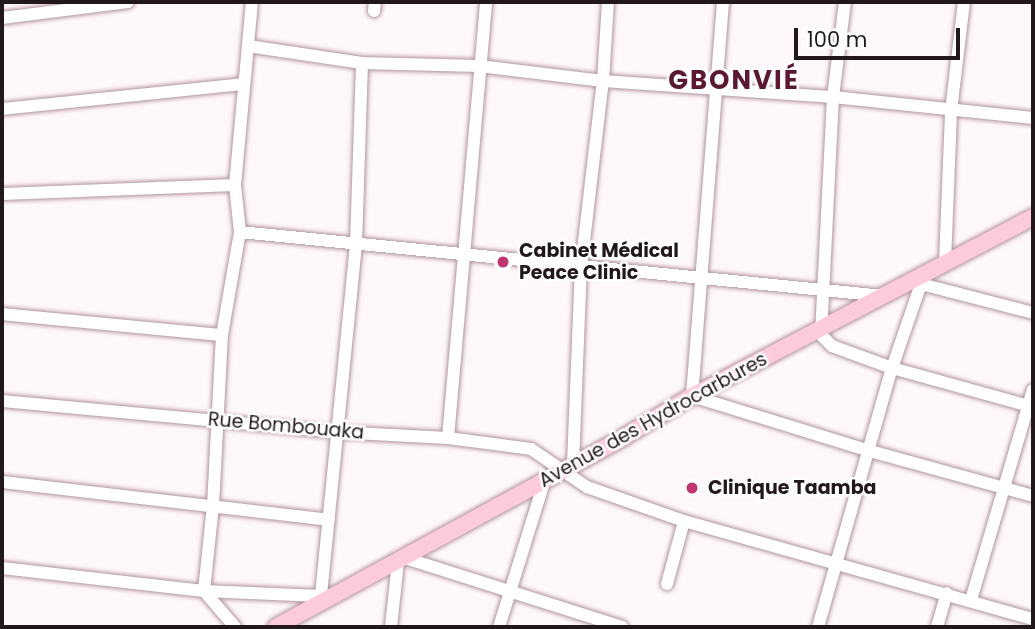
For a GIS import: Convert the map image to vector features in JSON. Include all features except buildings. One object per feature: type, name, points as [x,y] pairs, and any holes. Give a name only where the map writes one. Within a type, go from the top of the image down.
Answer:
[{"type":"main road","name":"Avenue des Hydrocarbures","points":[[276,627],[320,601],[402,560],[692,396],[883,296],[918,281],[945,262],[1033,217]]},
{"type":"street","points":[[2,18],[128,2]]},
{"type":"street","points":[[235,627],[204,591],[213,506],[222,335],[240,232],[235,185],[252,2]]},
{"type":"street","points":[[448,438],[486,2]]},
{"type":"street","points":[[568,467],[582,267],[603,81],[608,2]]},
{"type":"street","points":[[723,2],[692,396],[1033,496]]},
{"type":"street","points":[[845,2],[833,97],[820,330],[823,340],[832,346],[892,368],[1031,406]]},
{"type":"street","points":[[945,262],[951,111],[964,2]]},
{"type":"street","points":[[248,46],[362,62],[479,66],[603,81],[833,97],[1033,118]]},
{"type":"street","points":[[2,568],[320,601],[356,244],[362,62]]},
{"type":"street","points":[[2,109],[244,83]]},
{"type":"street","points":[[2,194],[235,185]]},
{"type":"street","points":[[240,232],[582,267],[824,288],[883,296]]},
{"type":"street","points":[[818,627],[918,281],[1033,313]]},
{"type":"street","points":[[2,314],[222,335]]},
{"type":"street","points":[[971,600],[1031,406],[1033,390]]},
{"type":"street","name":"Rue Bombouaka","points":[[2,401],[335,432],[448,438],[531,450],[568,467],[587,487],[684,521],[1033,619]]},
{"type":"street","points":[[499,627],[545,479]]},
{"type":"street","points":[[2,482],[328,520]]},
{"type":"street","points":[[667,584],[684,521]]},
{"type":"street","points":[[391,627],[402,560],[622,627]]},
{"type":"street","points":[[937,627],[947,593]]},
{"type":"place","name":"Cabinet Médical Peace Clinic","points":[[503,262]]},
{"type":"place","name":"Clinique Taamba","points":[[692,488]]},
{"type":"district","name":"GBONVIÉ","points":[[734,81]]}]
